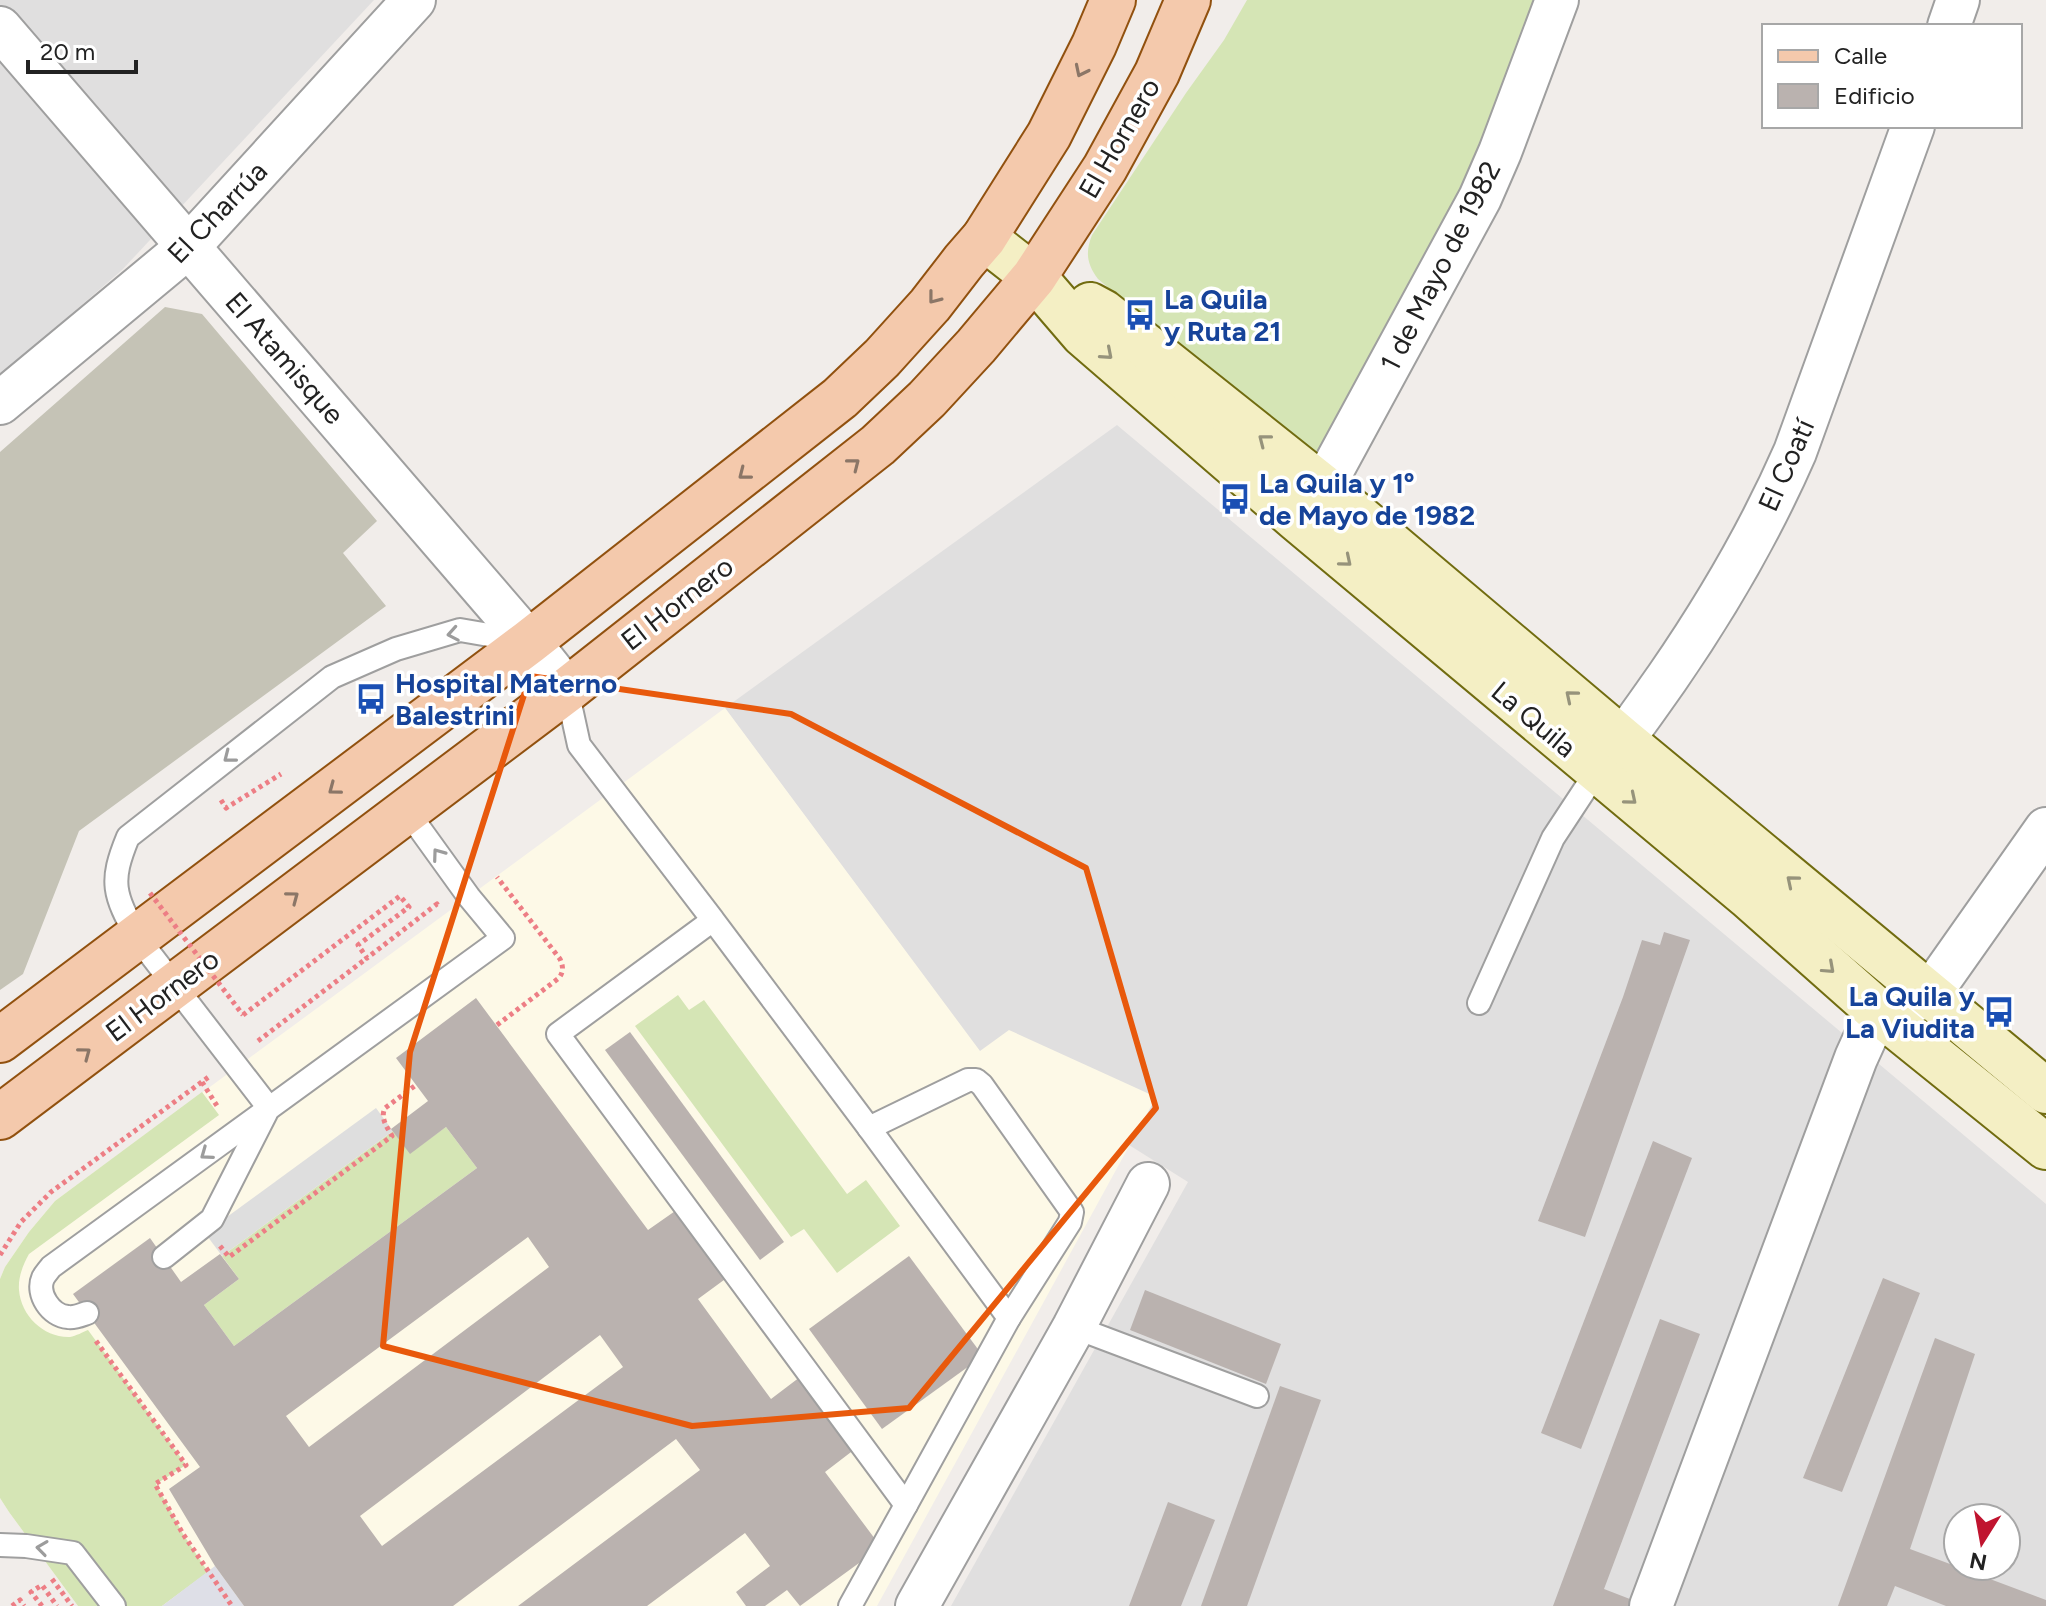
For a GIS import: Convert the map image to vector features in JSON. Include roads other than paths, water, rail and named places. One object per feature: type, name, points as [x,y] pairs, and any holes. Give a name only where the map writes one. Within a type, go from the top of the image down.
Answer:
[{"type":"main road","points":[[0,1040],[529,642],[840,398],[920,316],[984,238],[1049,135],[1113,0]]},
{"type":"main road","name":"El Hornero","points":[[8,1115],[567,690],[878,445],[927,399],[1034,277],[1112,154],[1157,73],[1188,0]]},
{"type":"main road","name":"La Quila","points":[[984,238],[1034,277],[1083,334],[1310,503],[1610,756],[1929,995],[2046,1091]]},
{"type":"main road","name":"La Quila","points":[[1610,756],[1748,896],[1881,1014],[2046,1147]]},
{"type":"street","name":"El Charrúa","points":[[0,403],[189,246],[414,0]]},
{"type":"street","name":"1 de Mayo de 1982","points":[[1310,503],[1480,198],[1557,0]]},
{"type":"street","points":[[1950,24],[1958,0]]},
{"type":"street","name":"El Atamisque","points":[[0,28],[567,690]]},
{"type":"street","name":"El Coatí","points":[[1610,756],[1692,641],[1779,490],[1912,128]]},
{"type":"street","points":[[1651,1606],[1866,1036],[1881,1014],[1929,995],[2046,829]]},
{"type":"street","points":[[917,1606],[1074,1327],[1148,1184]]},
{"type":"lane","points":[[269,1108],[137,937],[123,912],[116,889],[118,863],[128,837],[332,677],[396,649],[460,630],[529,642]]},
{"type":"lane","points":[[567,690],[579,745],[1009,1318]]},
{"type":"lane","points":[[1479,1003],[1553,838],[1610,756]]},
{"type":"lane","points":[[88,1322],[62,1316],[49,1307],[43,1297],[42,1280],[51,1267],[503,938],[407,811]]},
{"type":"lane","points":[[713,920],[558,1034],[906,1505]]},
{"type":"lane","points":[[850,1606],[1009,1318],[1070,1222],[1072,1212],[976,1080],[968,1080],[869,1128]]},
{"type":"lane","points":[[164,1257],[212,1219],[269,1108]]},
{"type":"lane","points":[[1074,1327],[1257,1396]]},
{"type":"lane","points":[[0,1545],[73,1553],[114,1606]]},
{"type":"place","name":"La Quila y Ruta 21","points":[[1140,315]]},
{"type":"place","name":"La Quila y 1º de Mayo de 1982","points":[[1235,499]]},
{"type":"place","name":"Hospital Materno Balestrini","points":[[371,699]]},
{"type":"place","name":"La Quila y La Viudita","points":[[1999,1012]]}]
